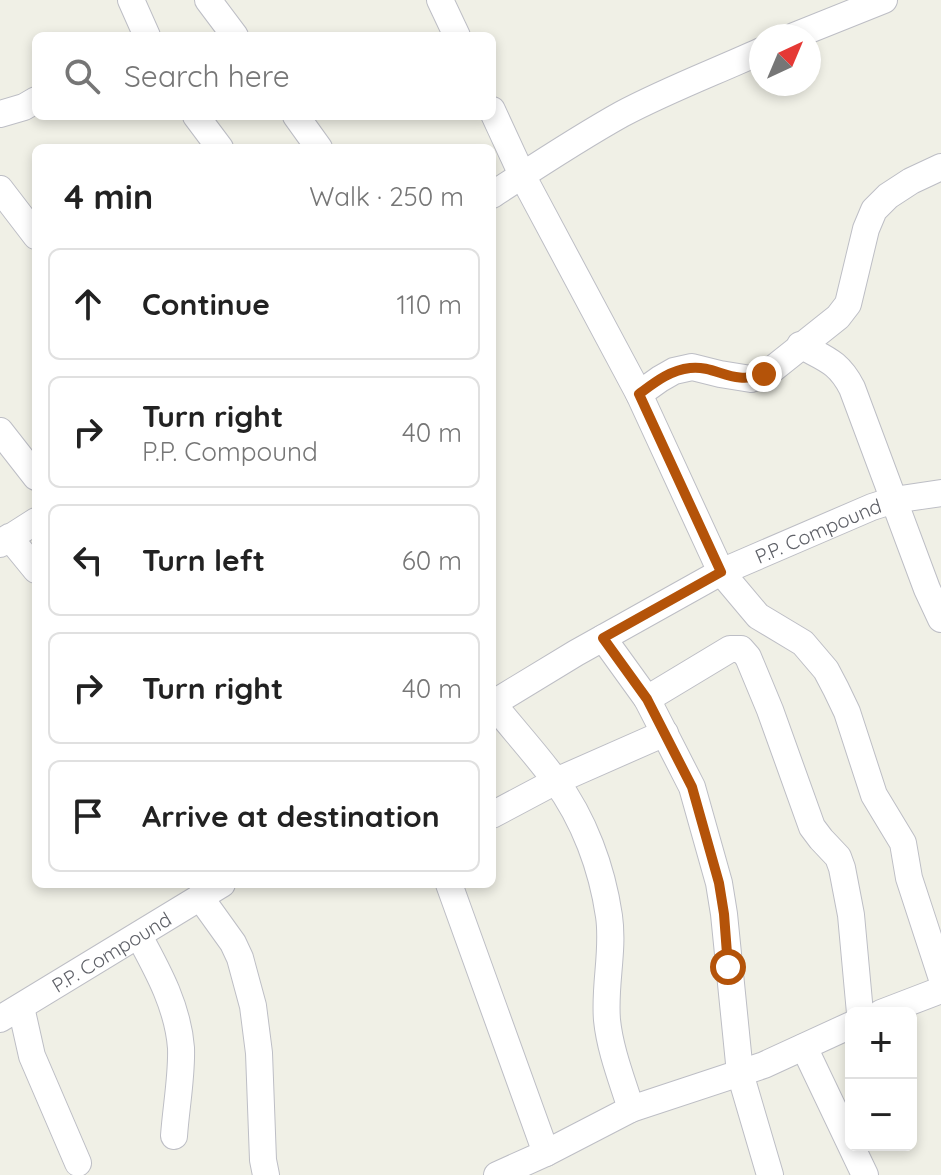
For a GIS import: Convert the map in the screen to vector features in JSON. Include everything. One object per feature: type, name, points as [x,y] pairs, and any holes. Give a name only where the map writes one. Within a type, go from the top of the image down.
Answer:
[{"type":"street","points":[[131,0],[143,32]]},
{"type":"street","points":[[208,0],[232,32]]},
{"type":"street","points":[[440,0],[455,32]]},
{"type":"street","points":[[816,24],[848,7],[884,0]]},
{"type":"street","points":[[496,192],[622,114],[749,56]]},
{"type":"street","points":[[0,114],[32,102]]},
{"type":"street","points":[[496,119],[522,175],[639,394],[721,572],[758,616],[803,643],[826,670],[847,712],[874,795],[903,843],[909,878],[941,976]]},
{"type":"street","points":[[199,120],[217,144]]},
{"type":"street","points":[[299,120],[316,144]]},
{"type":"street","points":[[639,394],[674,371],[692,367],[751,379],[774,368],[838,317],[848,304],[866,229],[874,210],[911,181],[941,167]]},
{"type":"street","points":[[0,189],[32,231]]},
{"type":"street","points":[[800,345],[836,365],[852,388],[941,619]]},
{"type":"street","points":[[0,431],[32,472]]},
{"type":"street","name":"P.P. Compound","points":[[496,702],[721,572],[872,507],[894,500],[941,493]]},
{"type":"street","points":[[32,523],[5,540],[32,566]]},
{"type":"street","points":[[603,638],[647,699],[692,787],[716,868],[724,914],[740,1073],[770,1175]]},
{"type":"street","points":[[647,699],[730,649],[741,649],[748,657],[812,827],[838,857],[842,868],[851,915],[859,1007]]},
{"type":"street","points":[[496,709],[569,801],[602,878],[611,948],[607,1004],[609,1033],[631,1109]]},
{"type":"street","points":[[496,813],[556,781],[665,733]]},
{"type":"street","points":[[450,888],[546,1153]]},
{"type":"street","points":[[211,891],[240,958],[253,1006],[266,1175]]},
{"type":"street","name":"P.P. Compound","points":[[11,1013],[211,891]]},
{"type":"street","points":[[139,936],[164,982],[178,1027],[181,1048],[174,1136]]},
{"type":"street","points":[[897,1007],[941,990]]},
{"type":"street","points":[[11,1013],[78,1163]]},
{"type":"street","points":[[497,1175],[631,1109],[764,1065],[845,1028]]},
{"type":"street","points":[[804,1047],[865,1175]]},
{"type":"route","points":[[728,967],[719,883],[692,787],[647,699],[603,638],[721,572],[639,394],[674,371],[692,367],[751,379],[764,374]]}]
